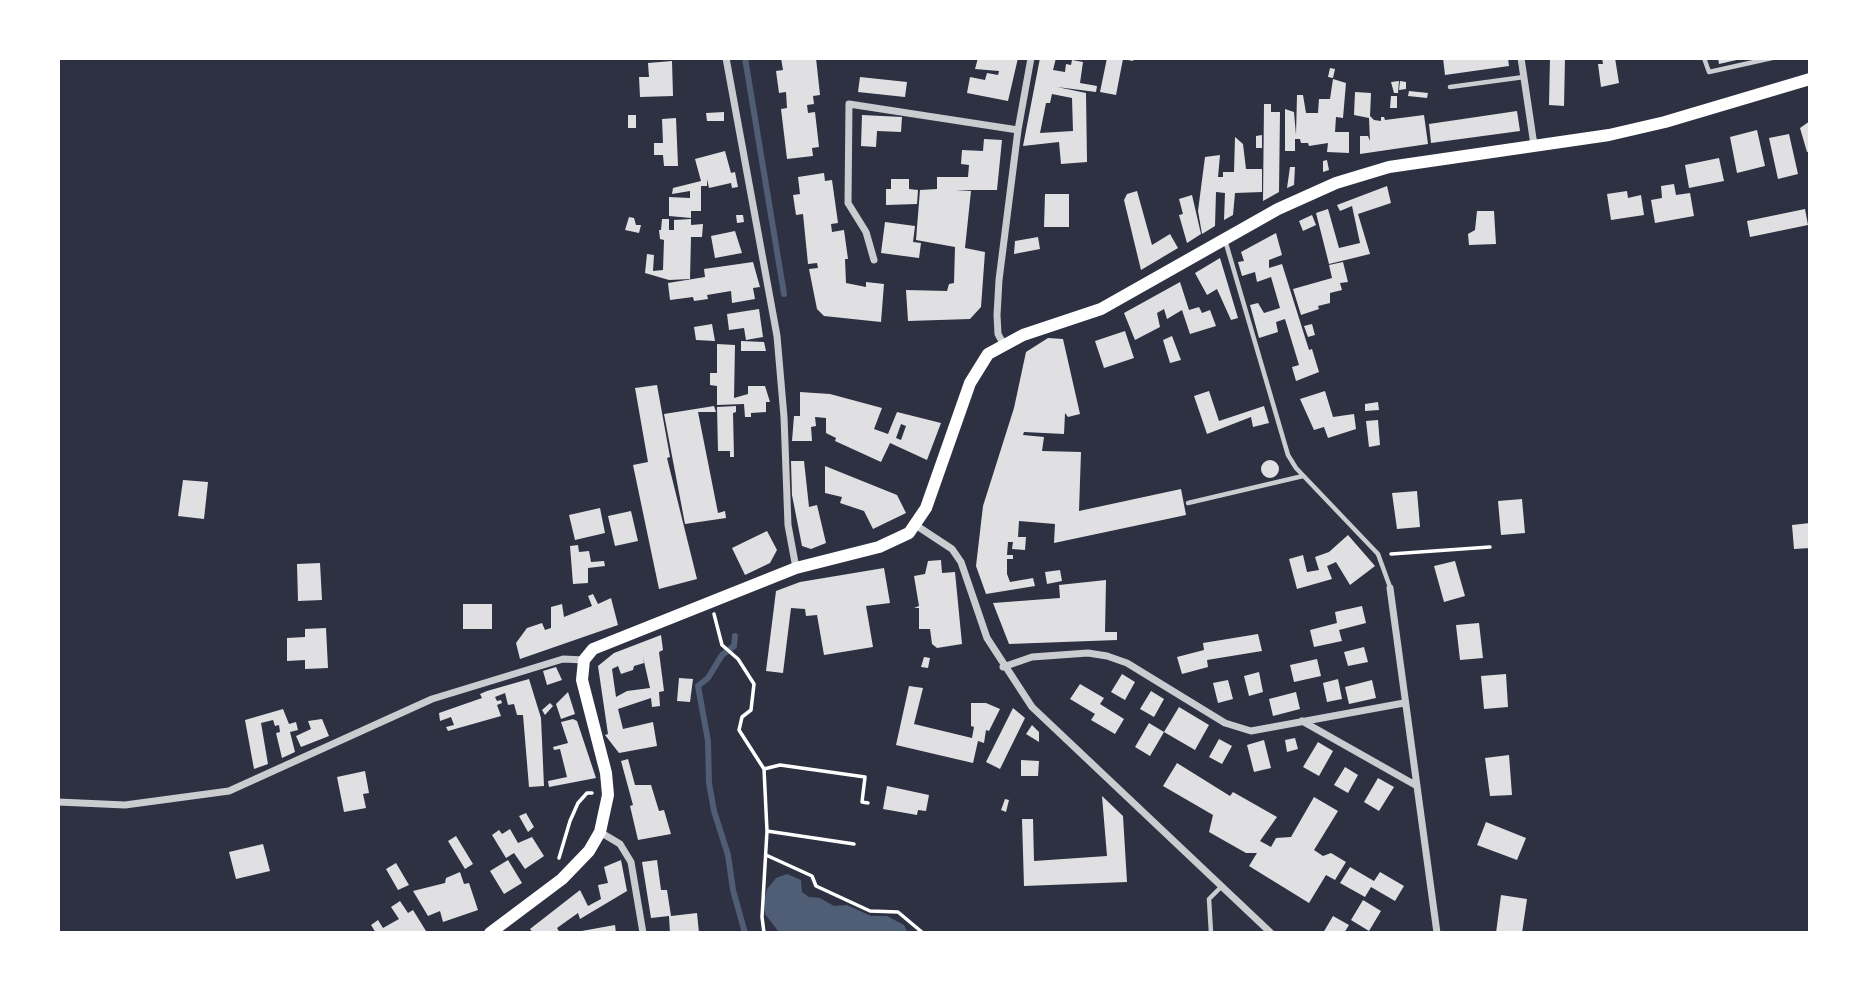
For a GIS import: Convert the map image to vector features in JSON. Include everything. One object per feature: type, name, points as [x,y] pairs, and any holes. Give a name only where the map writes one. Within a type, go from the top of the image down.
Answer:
[{"type":"main road","points":[[490,933],[562,879],[589,851],[600,832],[608,795],[606,772],[583,695],[584,660],[593,649],[796,568],[879,547],[909,533],[917,526],[977,368],[988,354],[1004,345],[1101,309],[1225,239],[1336,183],[1376,171],[1609,135],[1665,122],[1810,79]]},
{"type":"street","points":[[726,58],[777,336],[784,417],[788,525],[796,568]]},
{"type":"street","points":[[1004,345],[998,334],[997,315],[1018,130],[1031,58]]},
{"type":"street","points":[[1521,58],[1534,145]]},
{"type":"street","points":[[874,260],[866,232],[848,204],[849,104],[1018,130]]},
{"type":"street","points":[[917,526],[951,549],[961,562],[981,626],[1003,667],[1032,707],[1271,933]]},
{"type":"street","points":[[1390,588],[1437,933]]},
{"type":"street","points":[[1003,667],[1032,657],[1088,653],[1107,656],[1126,663],[1239,729],[1251,731],[1404,703]]},
{"type":"street","points":[[58,802],[125,806],[229,791],[432,699],[563,659],[584,660]]},
{"type":"street","points":[[1301,721],[1417,786]]},
{"type":"street","points":[[600,832],[620,844],[631,862],[643,933]]},
{"type":"lane","points":[[1704,58],[1709,72],[1772,58]]},
{"type":"lane","points":[[1450,87],[1524,76]]},
{"type":"lane","points":[[1225,239],[1288,455],[1303,476],[1378,554],[1390,588]]},
{"type":"lane","points":[[1188,503],[1303,476]]},
{"type":"lane","points":[[1211,933],[1209,899],[1221,886]]},
{"type":"path","points":[[1378,554],[1490,547]]},
{"type":"path","points":[[713,602],[716,628],[722,645],[730,651],[754,684],[751,710],[742,717],[739,730],[764,769],[767,831],[762,917],[764,933]]},
{"type":"path","points":[[764,769],[780,765],[865,777],[862,802],[868,803]]},
{"type":"path","points":[[562,879],[559,862],[563,840],[578,803],[587,793],[608,795]]},
{"type":"path","points":[[767,831],[854,844]]},
{"type":"path","points":[[766,855],[812,876],[816,886],[870,911],[898,912],[923,933]]},
{"type":"water","points":[[787,874],[801,880],[802,892],[809,897],[820,898],[834,906],[847,905],[871,916],[887,916],[904,925],[908,933],[778,931],[765,914],[764,901],[767,889],[776,878]]},
{"type":"building","points":[[781,58],[816,58],[820,95],[813,96],[814,104],[807,105],[808,113],[815,112],[819,147],[812,148],[813,156],[787,159],[781,109],[787,108],[786,92],[779,93],[776,71],[783,70]]},
{"type":"building","points":[[978,58],[1018,58],[1008,101],[967,93],[970,77],[985,80],[987,73],[998,75],[999,71],[975,69]]},
{"type":"building","points":[[1040,58],[1056,58],[1053,70],[1065,72],[1066,64],[1071,65],[1072,60],[1083,62],[1080,83],[1097,86],[1096,92],[1057,87],[1086,93],[1087,162],[1061,164],[1059,142],[1023,146]],"holes":[[[1052,94],[1072,98],[1073,131],[1040,133],[1046,103],[1050,103]]]},
{"type":"building","points":[[1107,58],[1134,58],[1133,61],[1123,59],[1116,95],[1100,92]]},
{"type":"building","points":[[1443,58],[1508,58],[1509,66],[1445,75]]},
{"type":"building","points":[[1550,58],[1565,58],[1564,106],[1549,105]]},
{"type":"building","points":[[1602,58],[1615,58],[1619,83],[1601,87],[1598,64],[1603,64]]},
{"type":"building","points":[[1718,58],[1740,58],[1741,59],[1719,64]]},
{"type":"building","points":[[672,61],[673,96],[640,97],[639,77],[649,77],[648,63]]},
{"type":"building","points":[[1330,68],[1335,69],[1333,78],[1328,77]]},
{"type":"building","points":[[860,77],[907,82],[905,97],[858,92]]},
{"type":"building","points":[[1333,79],[1346,83],[1343,118],[1336,117],[1335,132],[1349,132],[1349,153],[1327,152],[1328,143],[1309,146],[1308,143],[1301,143],[1300,139],[1295,139],[1295,151],[1285,151],[1285,109],[1294,112],[1296,135],[1297,95],[1303,95],[1306,113],[1318,113],[1319,99],[1330,99]]},
{"type":"building","points":[[1399,81],[1398,93],[1394,93],[1391,82]]},
{"type":"building","points":[[1400,81],[1406,82],[1406,89],[1399,90]]},
{"type":"building","points":[[1409,91],[1428,93],[1427,98],[1408,96]]},
{"type":"building","points":[[1355,92],[1371,93],[1370,116],[1374,120],[1381,121],[1381,117],[1385,120],[1424,115],[1428,144],[1360,154],[1360,136],[1368,136],[1370,141],[1369,118],[1354,115]]},
{"type":"building","points":[[1391,96],[1397,96],[1397,108],[1390,108]]},
{"type":"building","points":[[1264,104],[1271,104],[1271,112],[1280,112],[1279,192],[1263,201]]},
{"type":"building","points":[[1517,111],[1520,131],[1431,143],[1429,124]]},
{"type":"building","points":[[724,112],[724,121],[707,121],[706,113]]},
{"type":"building","points":[[628,115],[636,115],[636,128],[628,128]]},
{"type":"building","points":[[862,115],[902,117],[901,132],[877,131],[876,147],[861,146]]},
{"type":"building","points":[[676,118],[678,166],[664,166],[663,155],[654,155],[654,143],[663,143],[662,119]]},
{"type":"building","points":[[1810,121],[1810,151],[1807,152],[1800,128]]},
{"type":"building","points":[[1757,130],[1765,166],[1737,173],[1730,137]]},
{"type":"building","points":[[1789,134],[1798,174],[1778,179],[1769,138]]},
{"type":"building","points":[[1262,135],[1262,148],[1256,148],[1256,136]]},
{"type":"building","points":[[1235,137],[1243,144],[1246,169],[1262,169],[1262,192],[1235,193],[1233,215],[1224,220],[1225,193],[1216,192],[1215,226],[1202,234],[1198,211],[1205,157],[1220,155],[1218,177],[1223,177],[1223,172],[1234,172]]},
{"type":"building","points":[[984,139],[1002,140],[997,190],[956,190],[971,191],[965,248],[985,252],[981,307],[970,319],[908,321],[906,290],[947,291],[949,284],[954,283],[955,247],[916,240],[920,190],[937,189],[937,177],[968,177],[969,165],[961,164],[962,150],[983,151]]},
{"type":"building","points":[[725,151],[731,173],[735,172],[738,187],[732,188],[731,183],[709,188],[707,179],[707,186],[701,186],[701,211],[691,211],[691,218],[669,216],[669,197],[690,198],[690,191],[672,194],[673,188],[701,181],[695,159]]},
{"type":"building","points":[[1719,158],[1724,181],[1689,188],[1685,165]]},
{"type":"building","points":[[1327,160],[1329,170],[1323,172],[1323,161]]},
{"type":"building","points":[[1290,167],[1295,167],[1294,185],[1287,188]]},
{"type":"building","points":[[824,173],[825,181],[832,180],[838,223],[831,224],[832,232],[844,230],[848,259],[845,259],[846,283],[866,287],[866,282],[884,284],[881,322],[824,316],[817,309],[809,269],[818,268],[817,263],[808,264],[803,214],[796,215],[793,195],[800,194],[798,177]]},
{"type":"building","points":[[891,179],[909,179],[909,189],[918,190],[917,204],[886,205],[886,189],[891,189]]},
{"type":"building","points":[[1674,184],[1676,195],[1690,193],[1694,216],[1655,223],[1651,200],[1662,198],[1661,186]]},
{"type":"building","points":[[1387,186],[1391,203],[1358,214],[1370,254],[1329,264],[1316,213],[1328,209],[1339,248],[1360,243],[1352,206],[1340,211],[1337,205]]},
{"type":"building","points":[[1137,191],[1152,245],[1170,234],[1178,248],[1141,270],[1124,200],[1127,194]]},
{"type":"building","points":[[1627,191],[1628,198],[1641,195],[1644,215],[1611,220],[1607,194]]},
{"type":"building","points":[[1045,194],[1069,194],[1069,227],[1044,227]]},
{"type":"building","points":[[1192,195],[1201,234],[1187,243],[1179,215],[1183,214],[1179,199]]},
{"type":"building","points":[[1805,209],[1808,225],[1750,237],[1747,221]]},
{"type":"building","points":[[1477,211],[1494,211],[1496,244],[1469,245],[1468,234],[1475,230]]},
{"type":"building","points":[[736,215],[743,215],[744,222],[737,223]]},
{"type":"building","points":[[1312,215],[1316,225],[1303,231],[1299,221]]},
{"type":"building","points":[[629,217],[634,218],[636,225],[641,225],[639,233],[625,230]]},
{"type":"building","points":[[662,219],[669,219],[669,230],[674,230],[674,220],[691,219],[691,225],[703,224],[702,237],[691,237],[690,279],[669,280],[645,273],[647,254],[654,255],[653,271],[663,270],[664,240],[660,239],[659,230]]},
{"type":"building","points":[[885,222],[915,226],[913,242],[921,243],[919,258],[881,253]]},
{"type":"building","points":[[735,231],[742,253],[715,258],[711,236]]},
{"type":"building","points":[[1276,233],[1282,255],[1269,260],[1269,268],[1282,264],[1309,350],[1312,349],[1319,372],[1296,381],[1292,367],[1299,365],[1285,319],[1276,322],[1278,332],[1259,338],[1250,305],[1258,303],[1264,313],[1280,308],[1271,277],[1257,282],[1255,272],[1242,276],[1238,262],[1244,261],[1241,252]]},
{"type":"building","points":[[1038,237],[1040,249],[1014,254],[1015,241]]},
{"type":"building","points":[[1220,258],[1238,318],[1231,320],[1217,289],[1207,295],[1195,273]]},
{"type":"building","points":[[753,262],[760,287],[753,288],[755,299],[732,303],[731,291],[707,295],[708,299],[694,301],[693,297],[670,300],[668,283],[705,277],[704,269]]},
{"type":"building","points":[[1343,262],[1348,282],[1340,283],[1342,290],[1330,293],[1330,303],[1301,315],[1293,289],[1332,278],[1329,265]]},
{"type":"building","points":[[1180,282],[1189,310],[1199,307],[1202,313],[1210,310],[1216,326],[1190,334],[1182,310],[1167,319],[1164,309],[1157,313],[1160,327],[1135,340],[1124,313]]},
{"type":"building","points":[[759,309],[763,337],[746,340],[744,328],[729,330],[727,314]]},
{"type":"building","points":[[712,324],[715,341],[696,340],[694,327]]},
{"type":"building","points":[[1312,324],[1315,335],[1308,337],[1304,326]]},
{"type":"building","points":[[1125,331],[1134,358],[1104,368],[1095,341]]},
{"type":"building","points":[[1172,336],[1181,360],[1170,363],[1163,340]]},
{"type":"building","points":[[1048,338],[1063,339],[1080,414],[1068,417],[1065,413],[1064,434],[1024,432],[1023,435],[1044,437],[1042,451],[1081,452],[1079,511],[1181,489],[1186,515],[1054,543],[1055,524],[1019,521],[1018,537],[1026,537],[1025,550],[1012,549],[1013,542],[1008,542],[1007,555],[1013,555],[1013,559],[1007,559],[1007,574],[1010,582],[1033,578],[1035,586],[986,594],[976,566],[983,506],[1014,408],[1026,352]]},
{"type":"building","points":[[741,341],[764,342],[766,351],[741,351]]},
{"type":"building","points":[[717,344],[735,345],[734,398],[748,394],[748,386],[765,386],[770,402],[766,402],[766,412],[751,413],[751,417],[745,417],[744,404],[717,405],[717,386],[710,385],[710,373],[717,373]]},
{"type":"building","points":[[657,385],[670,457],[667,458],[697,579],[659,589],[633,465],[648,462],[635,388]]},
{"type":"building","points":[[1209,391],[1219,421],[1264,406],[1269,423],[1253,427],[1251,417],[1207,434],[1194,396]]},
{"type":"building","points":[[1325,391],[1333,417],[1354,414],[1356,429],[1328,438],[1324,427],[1314,430],[1300,399]]},
{"type":"building","points":[[800,392],[830,394],[882,408],[874,429],[888,434],[897,412],[941,423],[927,460],[890,443],[881,462],[835,441],[836,438],[826,433],[826,418],[815,417],[816,426],[811,427],[812,441],[792,441],[794,416],[800,416]],"holes":[[[901,424],[906,426],[901,440],[896,438]]]},
{"type":"building","points":[[1378,402],[1379,410],[1365,411],[1365,404]]},
{"type":"building","points":[[714,406],[716,412],[698,412],[718,513],[725,511],[726,518],[685,524],[664,414]]},
{"type":"building","points":[[736,406],[736,412],[733,413],[734,457],[730,457],[730,451],[718,451],[717,407]]},
{"type":"building","points":[[1378,420],[1380,445],[1369,447],[1366,421]]},
{"type":"building","points":[[1270,460],[1278,465],[1279,469],[1274,477],[1270,478],[1262,473],[1261,469],[1266,461]]},
{"type":"building","points":[[791,461],[804,461],[809,507],[817,505],[826,543],[811,549],[802,546],[792,495]]},
{"type":"building","points":[[825,466],[897,495],[906,513],[873,529],[864,511],[840,503],[842,497],[825,493]]},
{"type":"building","points":[[183,480],[208,482],[204,519],[178,516]]},
{"type":"building","points":[[1417,491],[1420,527],[1397,529],[1392,493]]},
{"type":"building","points":[[1522,499],[1525,533],[1501,535],[1498,501]]},
{"type":"building","points":[[600,508],[605,533],[575,540],[569,515]]},
{"type":"building","points":[[631,511],[638,541],[615,546],[608,516]]},
{"type":"building","points":[[1810,523],[1810,548],[1794,549],[1792,525]]},
{"type":"building","points":[[767,531],[777,550],[770,563],[745,575],[732,548]]},
{"type":"building","points":[[1348,535],[1375,566],[1350,585],[1336,562],[1327,566],[1332,579],[1297,589],[1289,559],[1303,555],[1307,572],[1319,570],[1315,557],[1329,552]]},
{"type":"building","points":[[578,545],[579,552],[589,551],[591,562],[604,561],[605,566],[588,568],[588,583],[573,584],[570,546]]},
{"type":"building","points":[[941,560],[942,573],[955,572],[962,644],[937,648],[932,644],[930,629],[919,629],[919,608],[914,608],[919,606],[914,576],[925,574],[928,561]]},
{"type":"building","points":[[1455,561],[1465,596],[1444,602],[1434,566]]},
{"type":"building","points":[[320,563],[322,600],[298,601],[297,564]]},
{"type":"building","points":[[884,568],[890,603],[866,606],[873,647],[824,655],[817,615],[806,616],[805,609],[791,608],[783,673],[766,671],[776,591],[800,582]]},
{"type":"building","points":[[1060,570],[1062,581],[1047,584],[1045,572]]},
{"type":"building","points":[[1106,580],[1105,632],[1117,632],[1117,640],[1009,644],[993,603],[1060,598],[1059,585]]},
{"type":"building","points":[[593,594],[598,604],[611,598],[618,625],[520,659],[516,643],[527,628],[542,623],[545,630],[551,628],[551,607],[562,604],[564,617],[592,606],[588,596]]},
{"type":"building","points":[[463,604],[492,604],[492,629],[463,629]]},
{"type":"building","points":[[1362,606],[1366,623],[1339,630],[1342,641],[1314,647],[1310,630],[1337,623],[1335,612]]},
{"type":"building","points":[[1479,623],[1483,658],[1460,660],[1456,625]]},
{"type":"building","points":[[326,628],[328,668],[305,669],[305,660],[287,661],[287,638],[305,637],[305,629]]},
{"type":"building","points":[[1258,634],[1262,651],[1207,660],[1208,667],[1182,674],[1177,657],[1204,650],[1203,643]]},
{"type":"building","points":[[661,635],[663,650],[659,652],[664,691],[659,692],[660,706],[652,707],[651,698],[618,709],[623,729],[653,722],[657,746],[619,753],[605,735],[608,734],[598,666],[614,653]],"holes":[[[643,657],[650,688],[627,691],[616,697],[612,669],[618,666],[621,674],[633,670],[634,666],[644,663]]]},
{"type":"building","points":[[1364,647],[1368,662],[1348,666],[1344,652]]},
{"type":"building","points":[[924,657],[930,658],[928,668],[921,667]]},
{"type":"building","points":[[1317,659],[1321,676],[1294,682],[1290,665]]},
{"type":"building","points":[[556,667],[562,680],[547,685],[543,671]]},
{"type":"building","points":[[1259,672],[1263,692],[1249,696],[1244,676]]},
{"type":"building","points":[[1122,674],[1135,682],[1125,700],[1111,692]]},
{"type":"building","points":[[1506,674],[1508,707],[1484,709],[1481,676]]},
{"type":"building","points":[[679,678],[693,679],[690,702],[677,701]]},
{"type":"building","points":[[529,679],[541,718],[544,786],[529,787],[523,715],[517,715],[514,704],[508,705],[505,693],[495,697],[502,703],[497,705],[501,716],[448,731],[446,727],[454,725],[451,717],[440,721],[439,713],[482,698],[480,694],[487,691]]},
{"type":"building","points":[[1338,679],[1342,699],[1327,702],[1323,683]]},
{"type":"building","points":[[1228,680],[1233,699],[1218,703],[1213,683]]},
{"type":"building","points":[[1372,680],[1376,698],[1349,704],[1345,687]]},
{"type":"building","points":[[1080,684],[1104,698],[1100,704],[1124,719],[1115,734],[1091,720],[1095,714],[1070,699]]},
{"type":"building","points":[[909,686],[923,688],[914,724],[972,738],[974,727],[971,726],[971,703],[986,703],[1000,709],[989,731],[986,730],[984,743],[978,741],[973,763],[896,745]]},
{"type":"building","points":[[1151,691],[1164,699],[1154,717],[1140,709]]},
{"type":"building","points":[[568,692],[575,714],[561,719],[556,704]]},
{"type":"building","points":[[1296,692],[1300,709],[1273,716],[1269,699]]},
{"type":"building","points":[[550,703],[553,706],[545,715],[542,710]]},
{"type":"building","points":[[1179,707],[1209,725],[1195,750],[1164,732]]},
{"type":"building","points":[[1013,708],[1025,718],[1000,769],[986,762]]},
{"type":"building","points":[[283,709],[289,724],[296,722],[298,730],[290,732],[295,752],[282,758],[276,733],[280,732],[279,725],[275,726],[273,720],[261,723],[268,764],[254,769],[245,720]]},
{"type":"building","points":[[322,719],[329,736],[301,747],[296,736],[311,729],[308,721]]},
{"type":"building","points":[[573,719],[577,721],[596,778],[549,787],[548,781],[567,777],[560,749],[554,750],[553,747],[568,743],[561,722]]},
{"type":"building","points":[[1149,723],[1164,732],[1150,756],[1135,747]]},
{"type":"building","points":[[1032,725],[1039,732],[1039,742],[1026,734]]},
{"type":"building","points":[[1295,738],[1298,749],[1287,752],[1285,740]]},
{"type":"building","points":[[1219,739],[1232,746],[1222,764],[1209,757]]},
{"type":"building","points":[[1264,740],[1271,768],[1254,772],[1247,745]]},
{"type":"building","points":[[1318,742],[1333,751],[1319,776],[1303,767]]},
{"type":"building","points":[[1509,755],[1512,795],[1490,796],[1485,758]]},
{"type":"building","points":[[628,759],[635,785],[651,785],[659,811],[664,810],[671,834],[638,840],[630,806],[633,805],[621,761]]},
{"type":"building","points":[[1021,760],[1039,761],[1038,776],[1021,776]]},
{"type":"building","points":[[1177,763],[1230,796],[1233,792],[1277,817],[1260,841],[1271,847],[1276,838],[1291,837],[1314,797],[1338,811],[1314,850],[1323,856],[1331,853],[1346,862],[1335,880],[1326,875],[1309,903],[1249,866],[1257,853],[1246,853],[1209,832],[1213,815],[1163,786]]},
{"type":"building","points":[[1345,767],[1358,775],[1348,793],[1334,785]]},
{"type":"building","points":[[365,771],[369,793],[363,794],[366,808],[344,812],[337,777]]},
{"type":"building","points":[[1378,778],[1394,787],[1379,811],[1364,802]]},
{"type":"building","points":[[887,786],[929,795],[926,811],[918,810],[917,815],[883,809]]},
{"type":"building","points":[[1102,796],[1123,816],[1127,882],[1024,886],[1022,819],[1033,819],[1034,861],[1107,856]]},
{"type":"building","points":[[1005,799],[1009,800],[1006,812],[1001,810]]},
{"type":"building","points":[[526,813],[534,827],[528,832],[519,816]]},
{"type":"building","points":[[1486,822],[1526,838],[1517,860],[1477,845]]},
{"type":"building","points":[[510,829],[518,843],[532,837],[544,856],[525,869],[514,853],[506,858],[492,835],[499,830],[502,834]]},
{"type":"building","points":[[456,836],[473,864],[465,869],[448,841]]},
{"type":"building","points":[[263,844],[270,871],[236,879],[229,852]]},
{"type":"building","points":[[508,860],[522,883],[504,894],[490,871]]},
{"type":"building","points":[[621,860],[627,891],[580,919],[578,913],[557,928],[560,933],[533,933],[530,929],[580,890],[588,906],[601,899],[598,885],[608,883],[604,867]]},
{"type":"building","points":[[657,860],[661,890],[667,890],[671,916],[697,913],[699,933],[670,933],[669,916],[651,918],[642,862]]},
{"type":"building","points":[[396,863],[409,885],[398,890],[386,869]]},
{"type":"building","points":[[1350,867],[1374,881],[1380,872],[1404,886],[1395,901],[1371,887],[1365,897],[1340,883]]},
{"type":"building","points":[[460,872],[464,884],[469,883],[478,910],[443,922],[440,911],[428,916],[413,891],[445,883],[446,878]]},
{"type":"building","points":[[1501,895],[1527,899],[1522,933],[1496,933]]},
{"type":"building","points":[[1363,900],[1381,911],[1369,931],[1351,920]]},
{"type":"building","points":[[400,901],[408,913],[413,910],[426,931],[376,933],[371,925],[378,920],[383,928],[399,919],[391,907]]},
{"type":"building","points":[[1333,916],[1349,925],[1344,933],[1323,933]]},
{"type":"building","points":[[615,925],[616,933],[576,933],[576,932]]},
{"type":"waterway","points":[[745,58],[784,294]]},
{"type":"waterway","points":[[735,636],[734,646],[722,655],[708,678],[698,686],[708,741],[709,783],[714,811],[728,855],[733,890],[745,933]]}]
